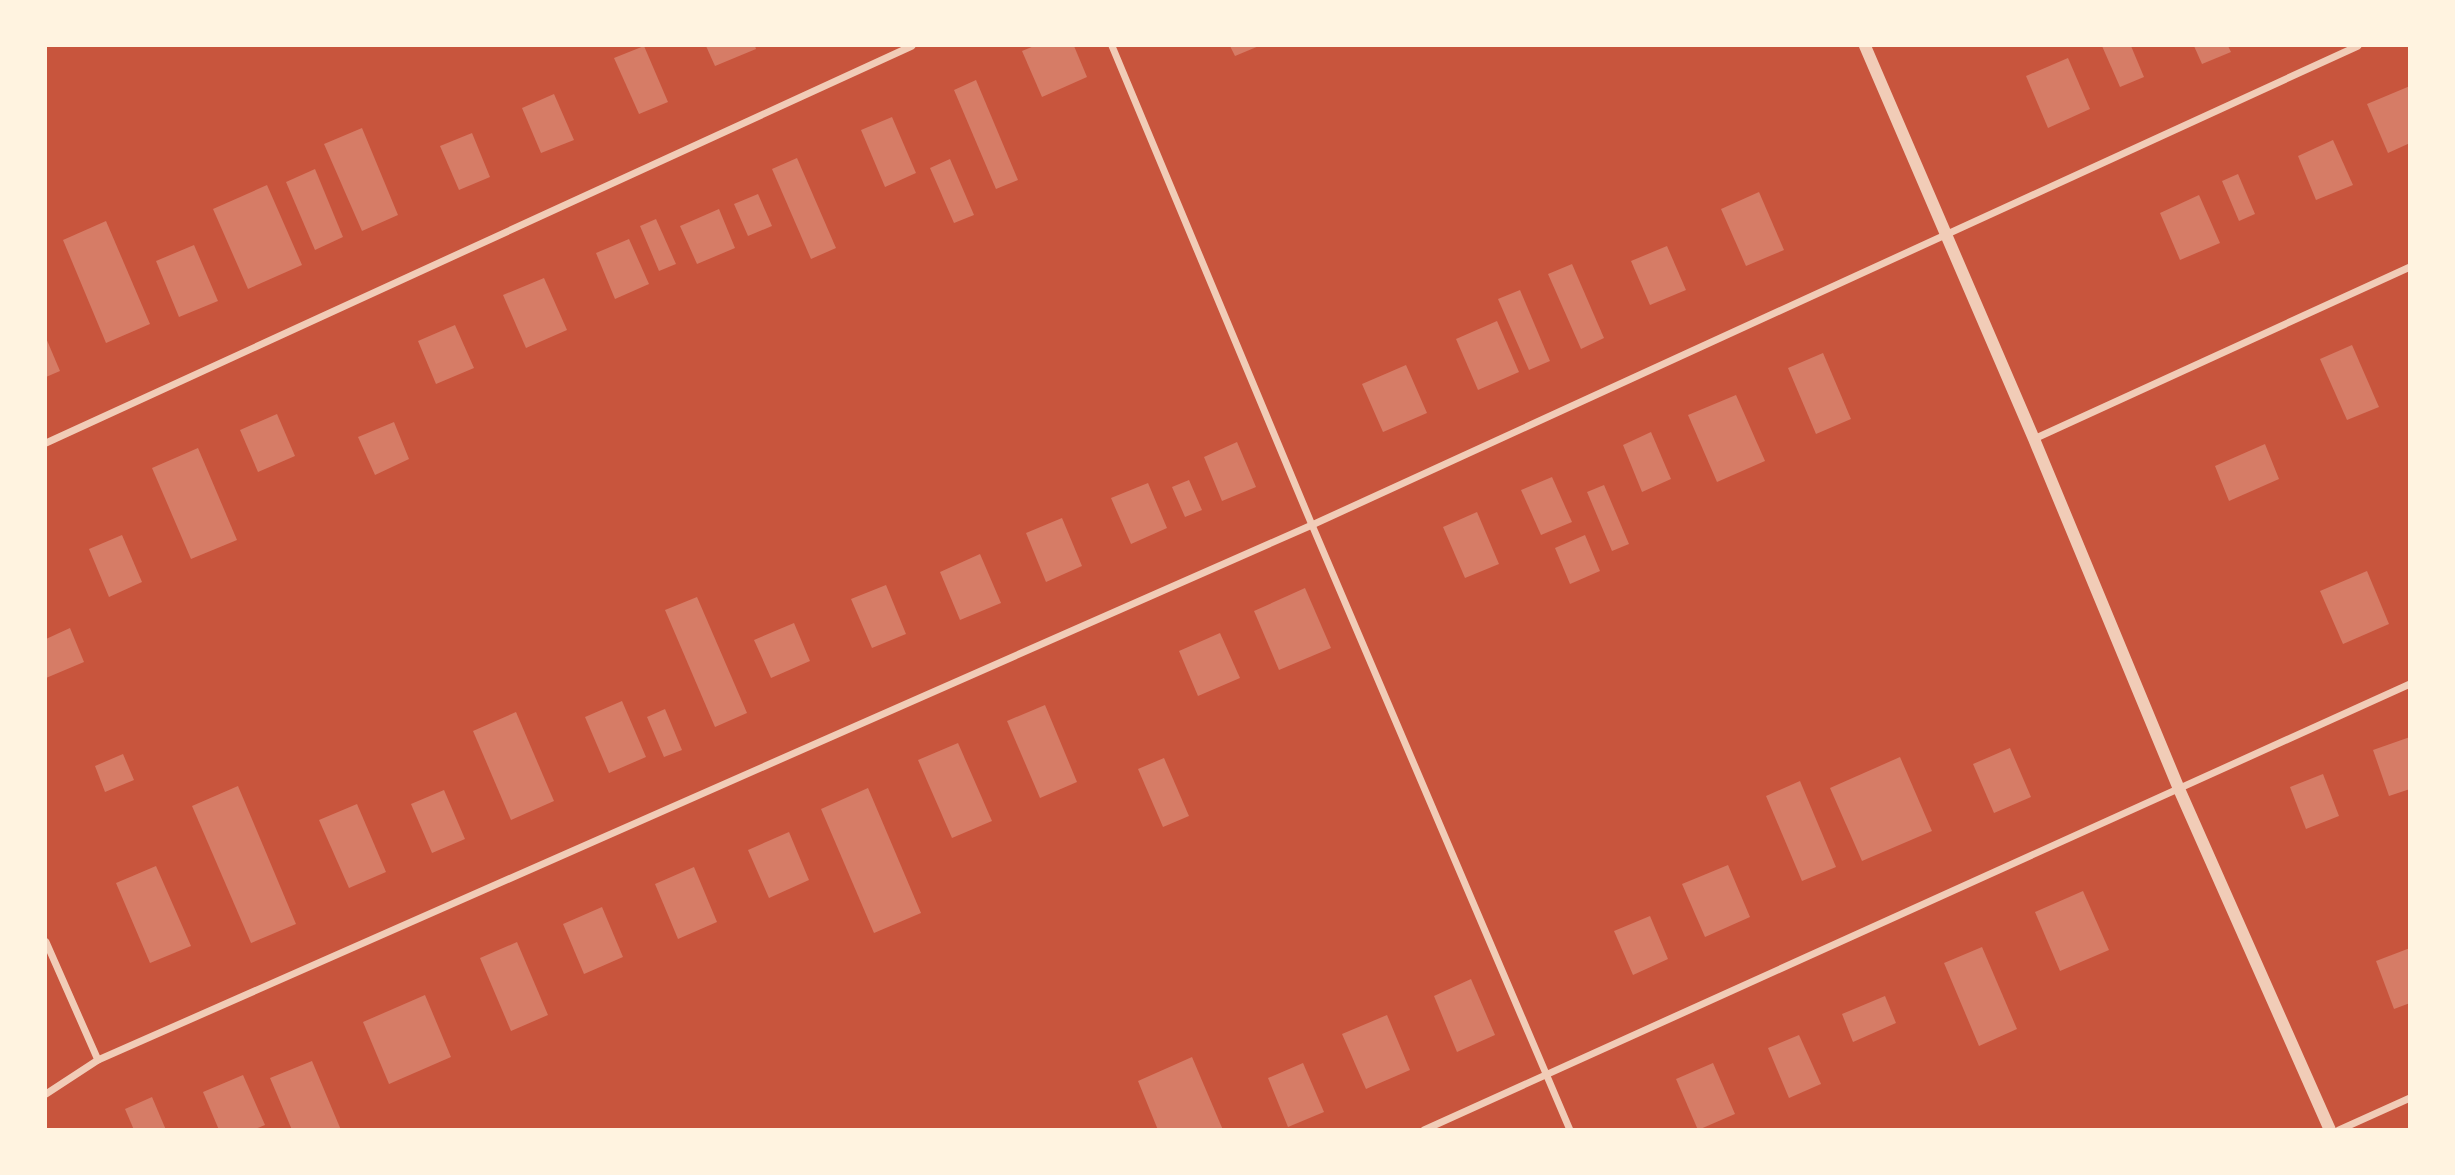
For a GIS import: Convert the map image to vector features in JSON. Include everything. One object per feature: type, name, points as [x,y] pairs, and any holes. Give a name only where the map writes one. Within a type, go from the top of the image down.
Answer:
[{"type":"street","points":[[46,443],[912,46]]},
{"type":"street","points":[[1112,46],[1312,526],[1570,1129]]},
{"type":"street","points":[[1865,46],[2034,439],[2179,789],[2330,1129]]},
{"type":"street","points":[[46,1094],[98,1060],[1312,526],[2358,46]]},
{"type":"street","points":[[2034,439],[2410,267]]},
{"type":"street","points":[[1424,1129],[2410,684]]},
{"type":"street","points":[[46,942],[98,1060]]},
{"type":"street","points":[[2339,1129],[2410,1098]]},
{"type":"building","points":[[644,46],[668,102],[639,114],[614,58]]},
{"type":"building","points":[[706,46],[755,46],[756,49],[715,66]]},
{"type":"building","points":[[1034,46],[1074,46],[1087,77],[1042,97],[1022,51]]},
{"type":"building","points":[[1230,46],[1259,46],[1235,56]]},
{"type":"building","points":[[2102,46],[2131,46],[2144,77],[2120,87]]},
{"type":"building","points":[[2194,46],[2228,46],[2231,52],[2202,64]]},
{"type":"building","points":[[2068,58],[2090,109],[2048,128],[2026,76]]},
{"type":"building","points":[[976,80],[1018,180],[996,189],[954,90]]},
{"type":"building","points":[[2410,86],[2410,143],[2388,153],[2367,104]]},
{"type":"building","points":[[554,94],[574,140],[541,153],[522,108]]},
{"type":"building","points":[[892,117],[916,173],[885,187],[861,130]]},
{"type":"building","points":[[362,128],[398,215],[362,231],[324,144]]},
{"type":"building","points":[[472,133],[490,177],[459,190],[440,146]]},
{"type":"building","points":[[2333,140],[2353,185],[2316,200],[2298,156]]},
{"type":"building","points":[[797,158],[836,248],[811,259],[772,169]]},
{"type":"building","points":[[950,159],[974,215],[954,223],[930,168]]},
{"type":"building","points":[[315,169],[343,237],[315,250],[286,182]]},
{"type":"building","points":[[2238,174],[2255,214],[2239,221],[2222,181]]},
{"type":"building","points":[[267,185],[302,265],[248,289],[213,209]]},
{"type":"building","points":[[1759,192],[1784,250],[1746,266],[1721,209]]},
{"type":"building","points":[[758,194],[772,226],[748,236],[734,204]]},
{"type":"building","points":[[2199,195],[2220,243],[2180,260],[2160,213]]},
{"type":"building","points":[[719,209],[735,248],[697,264],[680,226]]},
{"type":"building","points":[[656,219],[676,264],[659,271],[640,226]]},
{"type":"building","points":[[106,221],[150,324],[106,343],[63,240]]},
{"type":"building","points":[[629,239],[649,284],[615,299],[596,253]]},
{"type":"building","points":[[194,245],[218,301],[179,317],[156,261]]},
{"type":"building","points":[[1667,246],[1686,290],[1650,305],[1631,261]]},
{"type":"building","points":[[1572,264],[1604,338],[1581,349],[1548,274]]},
{"type":"building","points":[[544,278],[567,330],[526,348],[503,295]]},
{"type":"building","points":[[1520,290],[1550,361],[1529,370],[1498,299]]},
{"type":"building","points":[[1497,321],[1519,372],[1478,390],[1456,339]]},
{"type":"building","points":[[455,325],[474,368],[436,384],[418,341]]},
{"type":"building","points":[[46,338],[60,371],[46,377]]},
{"type":"building","points":[[2352,345],[2379,407],[2347,420],[2320,359]]},
{"type":"building","points":[[1823,353],[1851,419],[1816,434],[1788,368]]},
{"type":"building","points":[[1406,365],[1427,413],[1383,432],[1362,384]]},
{"type":"building","points":[[1736,395],[1765,461],[1717,482],[1688,415]]},
{"type":"building","points":[[277,414],[295,456],[258,472],[240,430]]},
{"type":"building","points":[[394,422],[409,459],[375,475],[358,437]]},
{"type":"building","points":[[1651,432],[1671,479],[1642,492],[1623,445]]},
{"type":"building","points":[[1237,442],[1256,487],[1222,501],[1204,457]]},
{"type":"building","points":[[2265,444],[2279,479],[2229,501],[2215,466]]},
{"type":"building","points":[[198,448],[237,540],[191,559],[152,468]]},
{"type":"building","points":[[1552,477],[1572,522],[1541,535],[1521,490]]},
{"type":"building","points":[[1189,480],[1202,510],[1185,517],[1172,487]]},
{"type":"building","points":[[1148,483],[1167,528],[1131,544],[1111,498]]},
{"type":"building","points":[[1604,485],[1629,544],[1612,551],[1587,492]]},
{"type":"building","points":[[1477,512],[1499,564],[1465,578],[1443,527]]},
{"type":"building","points":[[1062,518],[1082,566],[1046,582],[1026,533]]},
{"type":"building","points":[[122,535],[142,582],[109,597],[89,549]]},
{"type":"building","points":[[1585,535],[1600,571],[1570,584],[1555,548]]},
{"type":"building","points":[[980,554],[1001,603],[960,620],[940,572]]},
{"type":"building","points":[[2367,571],[2389,624],[2343,644],[2320,591]]},
{"type":"building","points":[[886,585],[906,634],[872,648],[851,599]]},
{"type":"building","points":[[1305,588],[1331,648],[1279,670],[1254,611]]},
{"type":"building","points":[[697,597],[747,713],[715,727],[665,610]]},
{"type":"building","points":[[794,623],[810,661],[771,678],[754,640]]},
{"type":"building","points":[[70,628],[84,662],[46,678],[46,639]]},
{"type":"building","points":[[1220,633],[1240,678],[1198,696],[1179,651]]},
{"type":"building","points":[[622,701],[646,757],[609,773],[585,717]]},
{"type":"building","points":[[1045,705],[1077,782],[1040,798],[1007,721]]},
{"type":"building","points":[[665,709],[682,750],[664,757],[647,717]]},
{"type":"building","points":[[516,712],[554,801],[511,820],[473,731]]},
{"type":"building","points":[[2410,737],[2410,789],[2389,796],[2373,750]]},
{"type":"building","points":[[958,743],[992,821],[952,838],[918,760]]},
{"type":"building","points":[[2010,748],[2031,797],[1994,813],[1973,764]]},
{"type":"building","points":[[123,754],[134,780],[105,792],[95,766]]},
{"type":"building","points":[[1900,757],[1932,831],[1862,861],[1830,788]]},
{"type":"building","points":[[1164,758],[1189,816],[1163,827],[1138,769]]},
{"type":"building","points":[[2323,774],[2339,816],[2306,829],[2290,787]]},
{"type":"building","points":[[1800,781],[1836,867],[1802,881],[1766,796]]},
{"type":"building","points":[[238,786],[296,924],[251,943],[192,806]]},
{"type":"building","points":[[868,788],[921,913],[874,933],[821,809]]},
{"type":"building","points":[[444,790],[465,839],[432,853],[411,804]]},
{"type":"building","points":[[357,804],[386,872],[349,888],[319,820]]},
{"type":"building","points":[[789,832],[809,880],[769,898],[748,850]]},
{"type":"building","points":[[1728,865],[1750,917],[1705,937],[1682,884]]},
{"type":"building","points":[[156,866],[191,946],[150,963],[116,883]]},
{"type":"building","points":[[694,867],[717,922],[678,939],[655,884]]},
{"type":"building","points":[[2083,891],[2109,950],[2060,971],[2035,912]]},
{"type":"building","points":[[602,907],[623,957],[584,974],[563,924]]},
{"type":"building","points":[[1650,916],[1668,959],[1633,975],[1614,931]]},
{"type":"building","points":[[517,942],[548,1015],[511,1031],[480,958]]},
{"type":"building","points":[[1982,947],[2017,1029],[1979,1046],[1944,963]]},
{"type":"building","points":[[2410,948],[2410,1003],[2394,1009],[2376,961]]},
{"type":"building","points":[[1471,979],[1495,1035],[1457,1052],[1434,996]]},
{"type":"building","points":[[425,995],[451,1057],[389,1084],[363,1022]]},
{"type":"building","points":[[1885,996],[1896,1023],[1853,1042],[1842,1014]]},
{"type":"building","points":[[1387,1015],[1410,1070],[1366,1089],[1342,1034]]},
{"type":"building","points":[[1799,1035],[1821,1084],[1789,1098],[1768,1048]]},
{"type":"building","points":[[1192,1057],[1223,1130],[1158,1130],[1138,1081]]},
{"type":"building","points":[[312,1061],[341,1130],[292,1130],[270,1078]]},
{"type":"building","points":[[1303,1063],[1324,1112],[1288,1127],[1268,1078]]},
{"type":"building","points":[[1713,1063],[1735,1114],[1698,1130],[1676,1079]]},
{"type":"building","points":[[243,1075],[265,1125],[253,1130],[219,1130],[203,1092]]},
{"type":"building","points":[[152,1097],[166,1130],[134,1130],[125,1109]]}]
